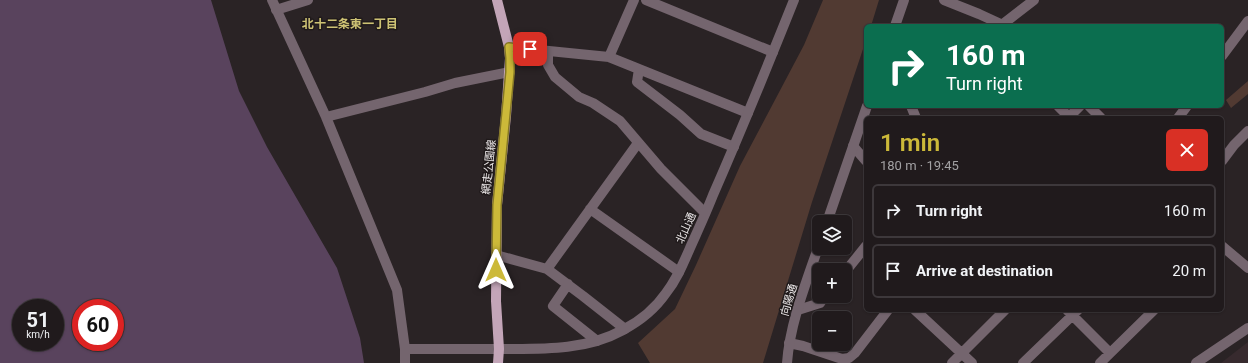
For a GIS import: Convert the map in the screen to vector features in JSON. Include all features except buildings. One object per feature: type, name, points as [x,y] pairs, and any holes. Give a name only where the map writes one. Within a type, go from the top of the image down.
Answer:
[{"type":"main road","name":"網走公園線","points":[[497,0],[509,47],[510,58],[510,72],[497,205],[496,301],[499,349],[498,363]]},
{"type":"street","points":[[272,0],[326,117],[398,290],[405,349],[405,363]]},
{"type":"street","points":[[276,10],[308,0]]},
{"type":"street","points":[[610,57],[634,0]]},
{"type":"street","points":[[646,0],[773,52]]},
{"type":"street","name":"北山通","points":[[405,349],[551,349],[570,347],[597,341],[625,330],[650,311],[660,302],[679,272],[734,148],[794,0]]},
{"type":"street","points":[[895,24],[904,0]]},
{"type":"street","points":[[944,0],[1002,24]]},
{"type":"street","points":[[1005,24],[1034,0]]},
{"type":"street","points":[[1224,53],[1248,21]]},
{"type":"street","points":[[509,47],[610,57],[748,113]]},
{"type":"street","points":[[548,51],[548,65],[555,77],[579,97],[603,109],[620,121],[638,143],[705,214]]},
{"type":"street","points":[[640,69],[637,82],[680,115],[701,134],[734,148]]},
{"type":"street","points":[[326,117],[455,83],[510,72]]},
{"type":"street","points":[[829,215],[866,108]]},
{"type":"street","points":[[1060,108],[1066,116]]},
{"type":"street","points":[[1070,116],[1078,108]]},
{"type":"street","points":[[1092,108],[1099,116]]},
{"type":"street","points":[[1224,158],[1234,145],[1248,131]]},
{"type":"street","points":[[547,269],[638,143]]},
{"type":"street","points":[[853,146],[864,160]]},
{"type":"street","points":[[590,209],[679,272]]},
{"type":"street","points":[[852,263],[864,248]]},
{"type":"street","points":[[1224,248],[1248,268]]},
{"type":"street","points":[[496,255],[547,269],[625,330]]},
{"type":"street","name":"向陽通","points":[[787,363],[789,343],[815,255]]},
{"type":"street","points":[[568,284],[553,306],[597,341]]},
{"type":"street","points":[[798,310],[820,303]]},
{"type":"street","points":[[789,343],[842,359],[849,358],[855,353],[886,312]]},
{"type":"street","points":[[917,312],[972,363]]},
{"type":"street","points":[[952,363],[1003,312]]},
{"type":"street","points":[[1023,363],[1072,312],[1110,353]]},
{"type":"street","points":[[1100,363],[1152,312]]},
{"type":"street","points":[[1196,363],[1248,328]]},
{"type":"shaded area","points":[[0,0],[211,0],[239,91],[267,147],[337,268],[360,338],[364,363],[0,363]]},
{"type":"shaded area","points":[[823,0],[879,0],[872,24],[864,24],[864,46],[812,202],[763,363],[650,363],[638,343],[675,309],[740,166],[804,45]]},
{"type":"shaded area","points":[[1248,81],[1248,94],[1231,108],[1226,100]]},
{"type":"shaded area","points":[[1248,342],[1248,363],[1221,363]]},
{"type":"district","name":"北十二条東一丁目","points":[[350,24]]},
{"type":"route","points":[[496,270],[497,205],[510,72],[509,47],[530,49]]}]
